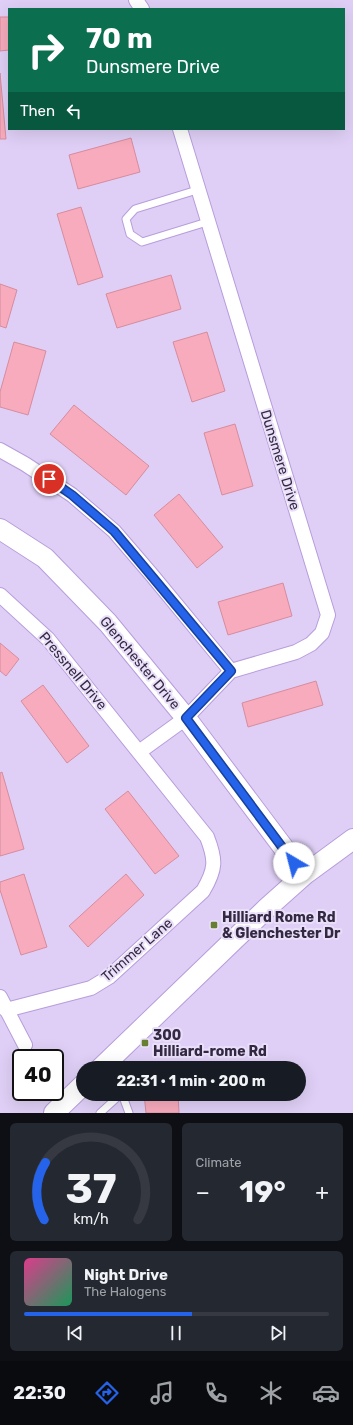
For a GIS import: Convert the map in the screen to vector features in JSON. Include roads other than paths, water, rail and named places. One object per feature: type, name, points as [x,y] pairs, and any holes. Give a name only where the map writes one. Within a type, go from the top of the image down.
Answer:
[{"type":"street","name":"Dunsmere Drive","points":[[180,130],[197,190],[328,615],[322,633],[311,644],[296,652],[231,671],[186,718]]},
{"type":"street","points":[[0,450],[25,464],[72,495],[114,531],[231,671]]},
{"type":"street","name":"Glenchester Drive","points":[[0,529],[45,558],[108,622],[186,718],[304,875]]},
{"type":"street","name":"Pressnell Drive","points":[[0,595],[48,639],[207,837]]},
{"type":"street","points":[[140,752],[186,718]]},
{"type":"street","name":"Trimmer Lane","points":[[3,1004],[91,988],[109,977],[203,891],[212,876],[214,854],[207,837]]},
{"type":"street","points":[[108,1061],[267,908],[304,875],[353,838]]},
{"type":"street","points":[[3,1004],[25,1045]]},
{"type":"street","points":[[54,1113],[76,1092]]},
{"type":"lane","points":[[197,190],[135,209],[126,219],[130,234],[142,242],[207,222]]},
{"type":"lane","points":[[100,1113],[114,1101]]},
{"type":"lane","points":[[125,1101],[129,1113]]},
{"type":"place","name":"Hilliard Rome Rd & Glenchester Dr","points":[[214,925]]},
{"type":"place","name":"300 Hilliard-rome Rd","points":[[145,1043]]}]
